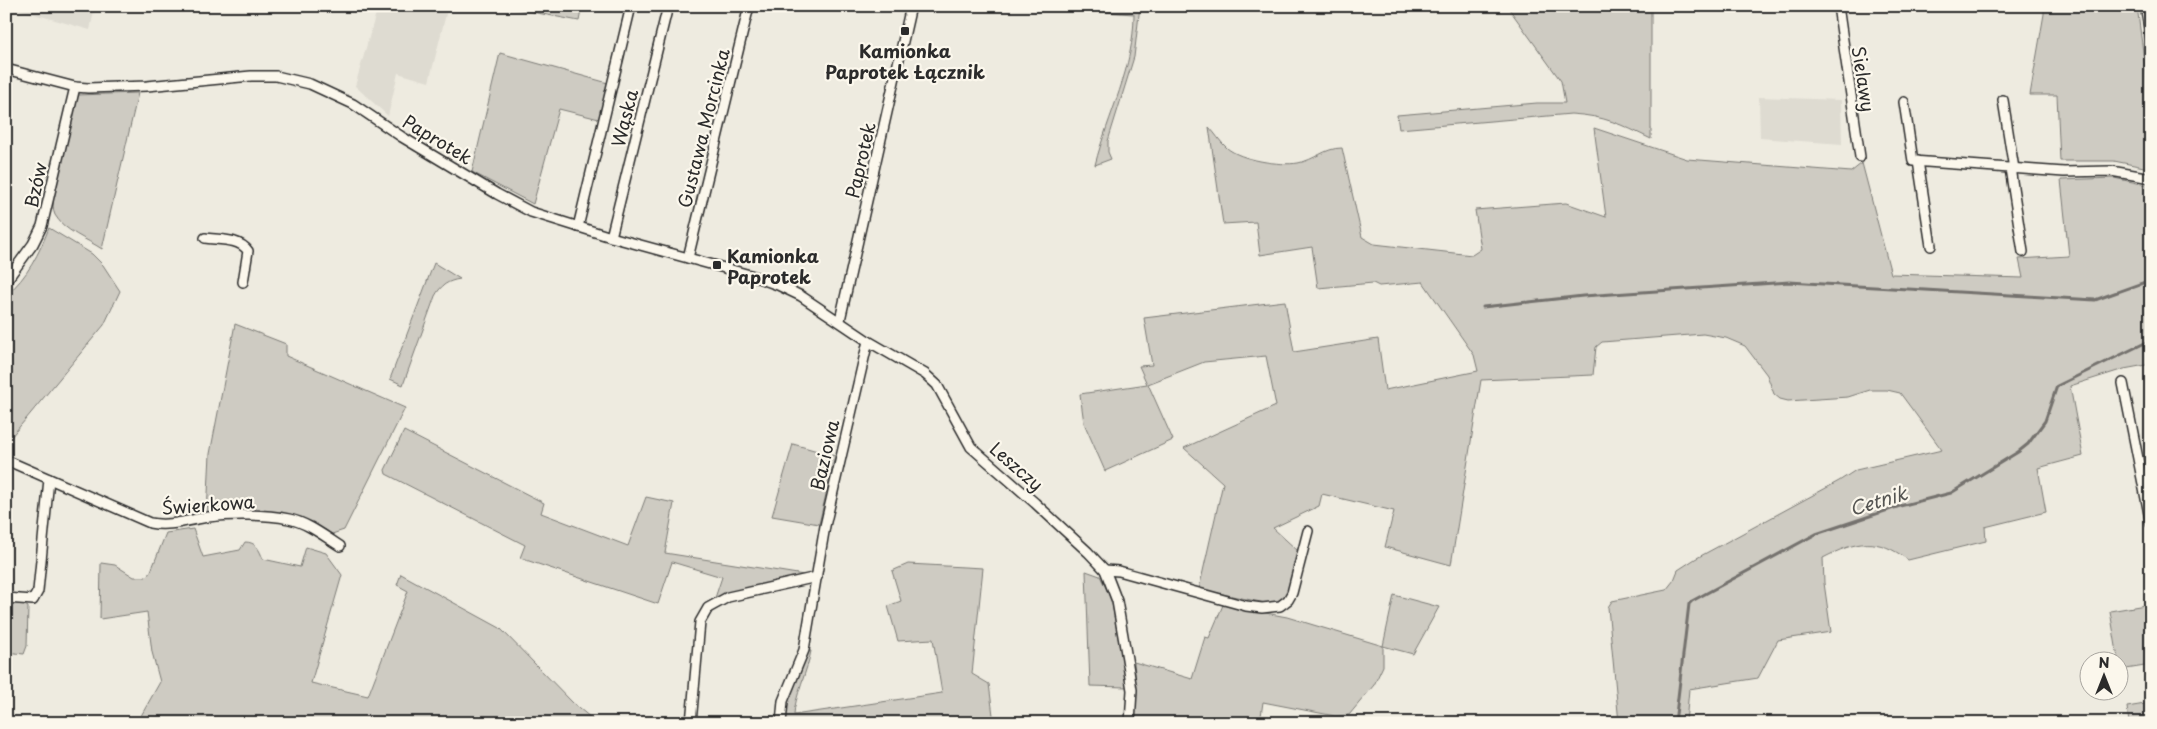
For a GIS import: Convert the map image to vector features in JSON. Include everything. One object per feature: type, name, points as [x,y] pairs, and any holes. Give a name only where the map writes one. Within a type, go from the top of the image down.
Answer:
[{"type":"street","points":[[578,227],[631,6]]},
{"type":"street","name":"Wąska","points":[[611,237],[668,6]]},
{"type":"street","name":"Gustawa Morcinka","points":[[688,258],[749,6]]},
{"type":"street","name":"Paprotek","points":[[840,320],[911,6]]},
{"type":"street","name":"Sielawy","points":[[1838,6],[1860,156]]},
{"type":"street","points":[[2145,6],[2151,39]]},
{"type":"street","name":"Paprotek","points":[[6,69],[76,87],[147,86],[259,76],[276,76],[310,84],[353,104],[402,137],[497,194],[531,212],[778,285],[801,296],[840,320],[868,341],[925,374]]},
{"type":"street","name":"Bzów","points":[[6,281],[34,244],[42,226],[76,87]]},
{"type":"street","points":[[2003,100],[2023,252]]},
{"type":"street","name":"Sielawy","points":[[1904,102],[1913,160],[1918,161],[1931,246]]},
{"type":"street","points":[[1918,161],[2064,172],[2110,171],[2151,178]]},
{"type":"street","points":[[205,238],[236,242],[244,245],[248,251],[243,282]]},
{"type":"street","name":"Baziowa","points":[[781,723],[784,696],[804,650],[825,526],[868,341]]},
{"type":"street","name":"Leszczy","points":[[925,374],[937,385],[971,447],[1035,503],[1105,570],[1117,601],[1127,659],[1132,690],[1130,723]]},
{"type":"street","points":[[2123,382],[2151,524]]},
{"type":"street","name":"Świerkowa","points":[[6,460],[150,523],[168,525],[209,517],[274,517],[290,519],[310,527],[340,546]]},
{"type":"street","points":[[6,598],[33,600],[38,591],[49,479]]},
{"type":"street","points":[[1105,570],[1119,571],[1246,606],[1274,608],[1288,600],[1292,593],[1308,531]]},
{"type":"street","points":[[691,723],[700,622],[708,608],[728,597],[817,577]]},
{"type":"shaded area","points":[[6,6],[95,6],[90,30]]},
{"type":"shaded area","points":[[378,6],[448,6],[429,82],[398,73],[388,116],[355,86]]},
{"type":"shaded area","points":[[511,6],[582,6],[579,21],[511,8]]},
{"type":"shaded area","points":[[1075,6],[1140,6],[1134,57],[1108,141],[1108,152],[1111,159],[1095,165],[1130,53],[1134,14],[1075,10]]},
{"type":"shaded area","points":[[1507,6],[1651,6],[1651,139],[1612,122],[1571,114],[1399,129],[1397,115],[1537,103],[1565,103],[1561,81]]},
{"type":"shaded area","points":[[2044,6],[2137,6],[2151,128],[2151,166],[2149,168],[2114,161],[2060,161],[2057,95],[2030,95]]},
{"type":"shaded area","points":[[500,53],[608,83],[599,119],[559,109],[533,204],[472,172]]},
{"type":"shaded area","points":[[138,93],[102,249],[64,226],[55,215],[53,206],[54,193],[61,157],[77,95]]},
{"type":"shaded area","points":[[1759,97],[1841,100],[1842,144],[1760,138]]},
{"type":"shaded area","points":[[1209,127],[1224,146],[1233,152],[1261,161],[1281,164],[1298,163],[1330,150],[1342,148],[1362,237],[1374,244],[1472,255],[1481,249],[1475,210],[1566,203],[1606,217],[1594,128],[1687,159],[1851,172],[1862,163],[1891,274],[2023,278],[2019,259],[2069,256],[2061,180],[2114,178],[2151,186],[2151,364],[2124,369],[2070,386],[2083,456],[2038,468],[2046,512],[1985,527],[1986,541],[1908,560],[1897,552],[1876,544],[1856,545],[1835,552],[1823,558],[1824,583],[1831,632],[1778,640],[1758,678],[1689,689],[1686,723],[1619,723],[1608,607],[1612,601],[1666,590],[1674,580],[1678,570],[1695,559],[1856,470],[1942,450],[1900,393],[1887,390],[1870,390],[1848,397],[1788,401],[1780,399],[1774,394],[1767,375],[1745,346],[1726,338],[1703,334],[1602,342],[1596,347],[1593,375],[1481,380],[1451,565],[1385,547],[1394,511],[1322,494],[1319,506],[1273,528],[1298,551],[1288,592],[1283,600],[1270,604],[1199,589],[1223,483],[1184,448],[1276,406],[1266,356],[1204,362],[1148,384],[1173,440],[1105,471],[1084,423],[1080,394],[1147,384],[1139,366],[1152,365],[1144,318],[1285,301],[1294,352],[1378,339],[1385,390],[1478,371],[1474,355],[1423,282],[1379,286],[1373,283],[1318,288],[1312,247],[1260,255],[1256,222],[1223,224]]},
{"type":"shaded area","points":[[49,228],[92,254],[103,265],[120,291],[104,325],[6,443],[6,295],[27,272]]},
{"type":"shaded area","points":[[434,263],[460,279],[445,284],[435,296],[403,385],[390,379]]},
{"type":"shaded area","points":[[235,324],[286,344],[286,356],[405,408],[344,530],[332,534],[302,519],[272,512],[207,513],[210,454]]},
{"type":"shaded area","points":[[404,431],[544,503],[541,513],[628,546],[646,497],[674,503],[665,553],[804,575],[715,598],[722,577],[672,562],[658,604],[520,558],[525,545],[386,474],[385,470]]},
{"type":"shaded area","points":[[793,444],[835,456],[819,524],[772,516]]},
{"type":"shaded area","points":[[193,529],[203,557],[240,550],[245,542],[252,543],[257,547],[263,559],[300,567],[306,547],[326,553],[342,575],[311,683],[368,696],[408,591],[397,585],[401,574],[500,628],[573,703],[597,723],[137,723],[160,682],[152,652],[147,612],[100,619],[101,563],[115,565],[134,577],[146,577],[151,571],[166,533]]},
{"type":"shaded area","points":[[908,564],[983,568],[972,674],[989,684],[994,723],[785,723],[787,696],[807,650],[811,651],[796,701],[794,715],[942,693],[933,639],[898,641],[888,606],[901,601],[892,571]]},
{"type":"shaded area","points":[[1086,571],[1100,576],[1111,598],[1127,687],[1090,686]]},
{"type":"shaded area","points":[[1394,595],[1439,607],[1413,654],[1383,646]]},
{"type":"shaded area","points":[[6,603],[23,604],[28,607],[27,646],[24,654],[6,652]]},
{"type":"shaded area","points":[[2151,604],[2151,665],[2130,668],[2130,652],[2117,652],[2110,611]]},
{"type":"shaded area","points":[[1223,605],[1287,617],[1383,646],[1383,666],[1374,685],[1349,715],[1335,716],[1263,702],[1260,723],[1134,723],[1136,692],[1134,662],[1192,679],[1205,637],[1209,638]]},
{"type":"shaded area","points":[[2151,703],[2151,723],[2129,723],[2127,707]]},
{"type":"waterway","points":[[1483,307],[1583,296],[1789,282],[2095,300],[2151,280]]},
{"type":"waterway","name":"Cetnik","points":[[1675,723],[1689,604],[1692,601],[1816,534],[1900,506],[1951,493],[2028,444],[2045,421],[2057,386],[2151,340]]},
{"type":"place","name":"Kamionka Paprotek Łącznik","points":[[905,31]]},
{"type":"place","name":"Kamionka Paprotek","points":[[717,265]]}]
